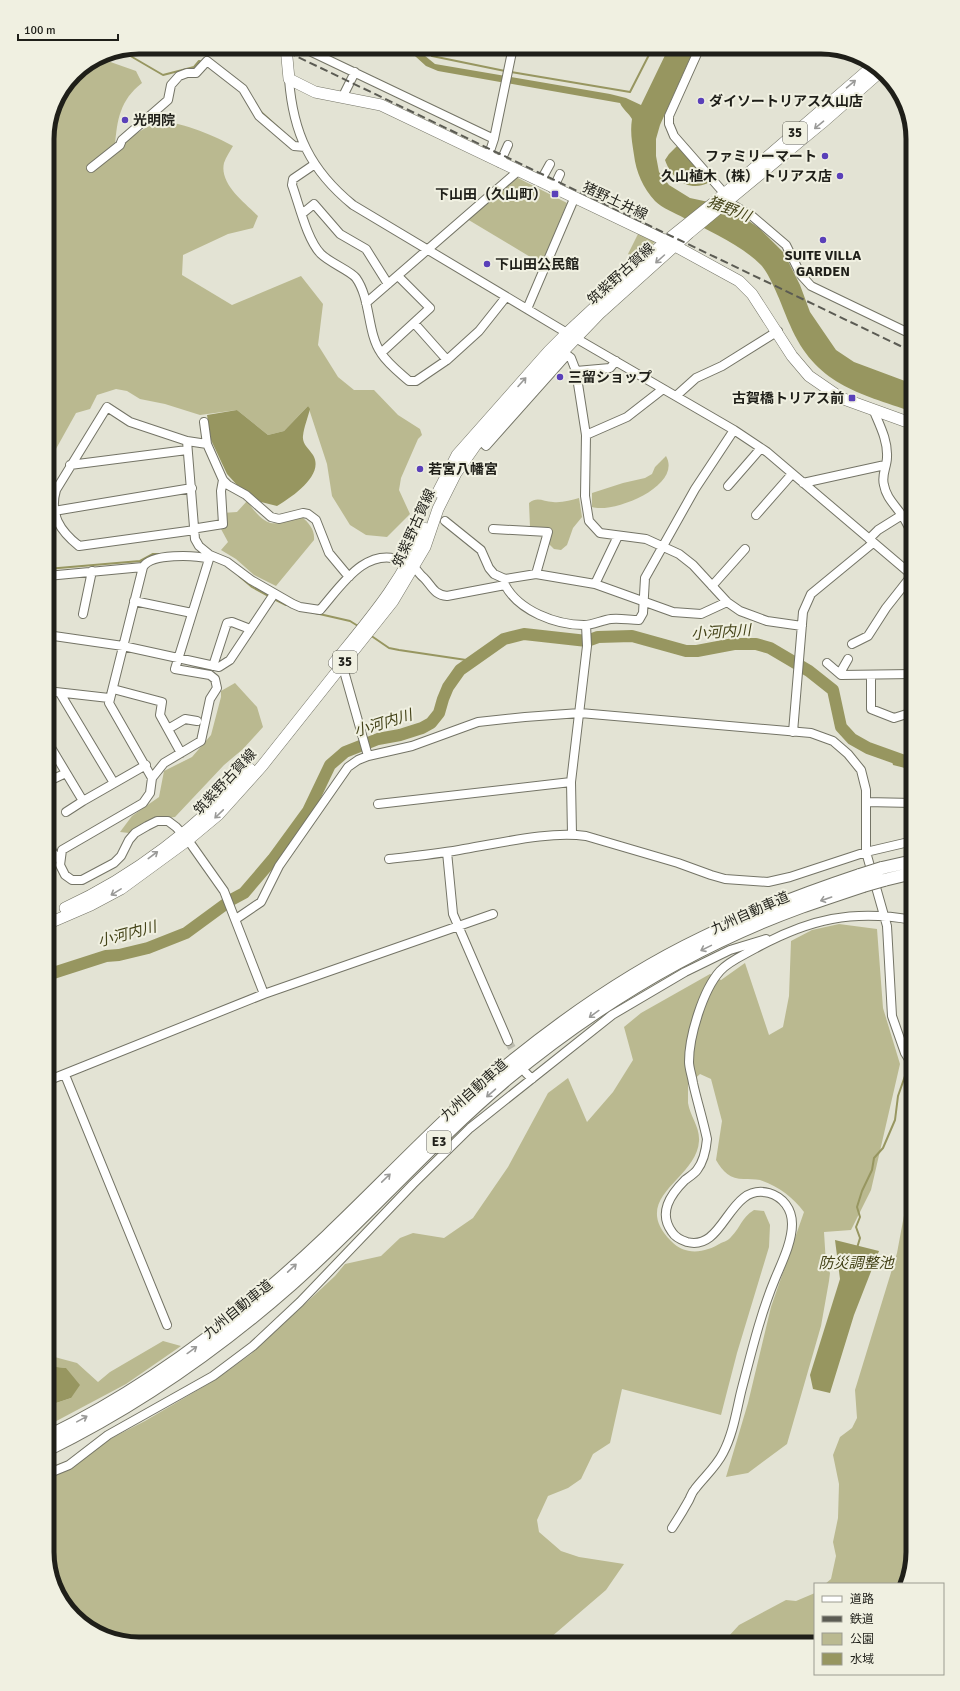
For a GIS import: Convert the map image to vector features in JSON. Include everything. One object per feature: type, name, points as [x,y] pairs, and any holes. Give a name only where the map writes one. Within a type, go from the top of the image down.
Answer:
[{"type":"highway","name":"九州自動車道","points":[[54,1433],[142,1384],[223,1327],[281,1278],[328,1235],[477,1090],[570,1016],[632,976],[700,938],[771,907],[883,874],[906,864]]},
{"type":"highway","name":"九州自動車道","points":[[883,874],[906,872]]},
{"type":"highway","name":"九州自動車道","points":[[54,1446],[149,1394],[232,1334],[293,1283],[481,1102],[536,1056],[601,1008],[670,966],[710,946],[861,881]]},
{"type":"main road","points":[[287,54],[289,79]]},
{"type":"main road","name":"筑紫野古賀線","points":[[722,201],[869,69]]},
{"type":"main road","name":"筑紫野古賀線","points":[[54,913],[105,888],[218,815],[246,786],[380,620],[411,566],[418,542],[437,494],[457,456],[544,356],[571,335],[685,231],[877,75]]},
{"type":"main road","name":"猪野土井線","points":[[289,79],[315,92],[343,96],[381,105],[517,172],[670,244],[739,281],[752,294],[778,331],[792,356],[809,376],[841,398],[906,421]]},
{"type":"main road","name":"筑紫野古賀線","points":[[54,921],[91,905],[121,889],[185,836],[255,763],[425,547],[445,494],[464,460],[480,440],[565,353],[571,335]]},
{"type":"street","points":[[316,54],[494,139]]},
{"type":"street","points":[[488,157],[494,139],[511,54]]},
{"type":"street","points":[[697,54],[669,116],[668,124],[674,136],[722,201],[752,216],[786,245],[801,275],[811,286],[906,332]]},
{"type":"street","points":[[91,168],[120,145],[122,140],[168,100],[171,85],[179,76],[187,73],[196,73],[207,61],[242,89],[259,116],[294,146],[305,147]]},
{"type":"street","points":[[343,96],[355,72]]},
{"type":"street","points":[[289,79],[291,108],[298,133],[305,147],[315,164],[331,185],[353,206],[527,310],[734,430],[761,448],[906,569]]},
{"type":"street","points":[[500,163],[508,145]]},
{"type":"street","points":[[315,164],[293,179],[292,185],[312,242],[320,254],[331,263],[356,278],[366,303],[377,345],[381,353],[409,381],[416,381],[446,360],[479,331],[506,297]]},
{"type":"street","points":[[540,182],[550,164]]},
{"type":"street","points":[[366,303],[517,172]]},
{"type":"street","points":[[553,189],[560,174]]},
{"type":"street","points":[[527,310],[574,198]]},
{"type":"street","points":[[303,213],[314,204],[340,234],[366,249],[388,284]]},
{"type":"street","points":[[381,353],[430,308],[398,276]]},
{"type":"street","points":[[414,324],[446,360]]},
{"type":"street","points":[[676,396],[696,378],[722,366],[778,331]]},
{"type":"street","points":[[565,353],[572,358],[576,371],[586,435],[586,496],[589,521],[600,533],[646,539],[679,554],[688,561],[727,602],[740,611],[767,621],[802,626]]},
{"type":"street","points":[[576,371],[610,368],[616,361]]},
{"type":"street","points":[[586,435],[627,418],[663,389]]},
{"type":"street","points":[[54,498],[56,490],[70,465],[107,407],[130,422],[187,441],[207,444]]},
{"type":"street","points":[[873,409],[882,429],[886,447],[887,458],[883,477],[884,484],[888,497],[906,523]]},
{"type":"street","points":[[204,422],[207,444],[223,480],[228,485],[246,495],[271,517],[279,519],[303,513],[313,517],[316,520],[329,553],[349,577]]},
{"type":"street","points":[[445,521],[481,550],[489,568],[494,574],[505,582],[516,601],[529,609],[547,618],[585,627],[612,619],[639,620],[642,613],[645,578],[695,489],[734,430]]},
{"type":"street","points":[[187,441],[195,539],[199,546],[210,557]]},
{"type":"street","points":[[728,486],[761,448]]},
{"type":"street","points":[[70,465],[187,450]]},
{"type":"street","points":[[803,483],[885,465]]},
{"type":"street","points":[[756,515],[792,474]]},
{"type":"street","points":[[54,508],[55,514],[64,531],[79,546],[195,530],[198,528],[222,524],[221,491],[223,480]]},
{"type":"street","points":[[55,514],[192,488]]},
{"type":"street","points":[[793,732],[803,612],[811,594],[871,541],[878,530],[902,515]]},
{"type":"street","points":[[493,528],[548,532],[536,574]]},
{"type":"street","points":[[595,584],[618,536]]},
{"type":"street","points":[[712,586],[745,549]]},
{"type":"street","points":[[152,778],[146,765],[109,703],[109,698],[113,689],[143,567],[145,563],[156,558],[192,556],[210,557],[227,562],[251,580],[274,594],[300,607],[320,610],[349,577],[363,564],[374,559],[397,558],[411,566],[439,595],[447,596],[536,574],[595,584],[673,612],[701,614],[727,602]]},
{"type":"street","points":[[60,860],[62,850],[143,803],[150,793],[152,778],[164,763],[201,741],[210,699],[217,688],[217,684],[215,679],[210,675],[175,669],[210,557]]},
{"type":"street","points":[[54,575],[92,570],[143,567]]},
{"type":"street","points":[[83,614],[92,570]]},
{"type":"street","points":[[852,644],[868,636],[886,608],[906,584]]},
{"type":"street","points":[[54,636],[123,646],[219,667],[230,660],[274,594]]},
{"type":"street","points":[[134,601],[192,613]]},
{"type":"street","points":[[213,666],[227,623],[232,622],[250,629]]},
{"type":"street","points":[[572,834],[571,782],[587,646],[585,627]]},
{"type":"street","points":[[840,673],[848,659]]},
{"type":"street","points":[[827,663],[840,673],[871,675],[906,674]]},
{"type":"street","points":[[341,667],[344,671],[367,754]]},
{"type":"street","points":[[871,675],[871,709],[894,718],[906,714]]},
{"type":"street","points":[[113,689],[162,702],[160,715],[181,753]]},
{"type":"street","points":[[54,692],[109,698]]},
{"type":"street","points":[[60,693],[114,783]]},
{"type":"street","points":[[235,916],[261,902],[279,866],[348,767],[367,754],[412,746],[478,722],[525,716],[580,713],[810,733],[833,741],[848,754],[861,770],[866,790],[866,852],[887,926],[892,1016],[906,1055]]},
{"type":"street","points":[[168,729],[185,719],[197,721]]},
{"type":"street","points":[[54,753],[83,801]]},
{"type":"street","points":[[66,812],[146,765]]},
{"type":"street","points":[[54,779],[66,773]]},
{"type":"street","points":[[378,804],[571,782]]},
{"type":"street","points":[[866,802],[906,803]]},
{"type":"street","points":[[54,854],[60,860],[65,875],[72,880],[82,880],[114,863],[121,856],[129,840],[135,833],[158,821],[168,821],[185,836],[224,892],[235,916],[264,994]]},
{"type":"street","points":[[389,859],[447,852],[516,840],[572,834],[586,836],[678,863],[711,876],[725,879],[768,882],[790,877],[866,852],[906,843]]},
{"type":"street","points":[[447,852],[452,914],[508,1041]]},
{"type":"street","points":[[54,1079],[264,994],[493,914]]},
{"type":"street","points":[[54,1471],[69,1465],[108,1435],[213,1376],[253,1346],[310,1292],[413,1184],[470,1128],[612,1015],[685,972],[730,950],[779,936],[811,923],[849,916],[884,915],[906,919]]},
{"type":"street","points":[[672,1528],[694,1490],[712,1470],[723,1454],[730,1436],[769,1292],[786,1252],[792,1225],[791,1212],[780,1197],[764,1192],[753,1192],[744,1196],[735,1205],[713,1235],[700,1243],[688,1242],[672,1234],[664,1218],[668,1203],[679,1187],[696,1171],[706,1148],[707,1139],[689,1063],[693,1035],[710,984],[721,970],[740,957],[779,936]]},
{"type":"street","points":[[526,1073],[532,1079]]},
{"type":"street","points":[[65,1075],[166,1325]]},
{"type":"green space","points":[[106,60],[136,71],[142,83],[129,96],[121,111],[115,146],[150,126],[159,122],[166,122],[185,126],[217,138],[233,146],[224,163],[223,171],[225,178],[229,186],[240,199],[258,216],[253,228],[228,234],[183,255],[182,275],[232,305],[301,276],[323,304],[318,345],[338,377],[354,390],[374,390],[398,415],[420,429],[422,435],[418,439],[401,478],[399,490],[410,514],[387,537],[366,535],[350,525],[332,496],[327,464],[308,406],[284,431],[268,435],[237,410],[200,415],[165,404],[140,399],[127,391],[116,389],[97,395],[90,409],[76,413],[54,452],[54,134],[60,107],[68,92],[83,75]]},
{"type":"green space","points":[[516,177],[567,203],[542,264],[467,219]]},
{"type":"green space","points":[[638,234],[650,237],[655,242],[636,260],[628,254]]},
{"type":"green space","points":[[666,456],[669,467],[665,478],[656,487],[629,502],[602,508],[592,507],[592,493],[645,478],[652,474],[655,467]]},
{"type":"green space","points":[[579,498],[582,517],[573,528],[567,545],[561,550],[554,549],[549,544],[550,529],[530,527],[529,503],[532,501],[538,500],[560,502]]},
{"type":"green space","points":[[247,501],[265,521],[277,523],[302,517],[309,524],[312,530],[314,540],[276,586],[254,575],[236,559],[221,550],[228,542],[221,529],[222,513],[237,512]]},
{"type":"green space","points":[[235,683],[257,707],[263,727],[243,749],[224,765],[175,817],[158,819],[129,833],[120,832],[132,816],[159,797],[164,771],[192,757],[211,735],[221,697],[221,691]]},
{"type":"green space","points":[[839,924],[877,929],[883,1008],[900,1064],[871,1190],[851,1230],[824,1232],[826,1264],[830,1273],[829,1281],[821,1326],[787,1444],[748,1473],[726,1477],[748,1403],[771,1307],[804,1212],[790,1197],[773,1185],[760,1180],[735,1178],[727,1174],[721,1168],[716,1160],[722,1121],[711,1079],[700,1074],[688,1085],[688,1103],[698,1131],[699,1141],[695,1155],[688,1167],[660,1200],[657,1212],[660,1226],[671,1241],[682,1249],[689,1251],[702,1251],[729,1239],[746,1216],[754,1210],[764,1211],[770,1225],[769,1247],[737,1353],[721,1415],[622,1389],[610,1443],[593,1454],[581,1479],[568,1488],[548,1496],[537,1520],[539,1532],[561,1551],[579,1557],[624,1564],[606,1590],[551,1637],[134,1637],[102,1628],[92,1623],[75,1608],[63,1589],[55,1563],[54,1466],[67,1461],[145,1421],[215,1380],[251,1354],[335,1276],[345,1264],[381,1256],[400,1238],[413,1233],[444,1238],[473,1218],[508,1167],[548,1093],[568,1078],[587,1122],[613,1092],[633,1060],[624,1027],[641,1013],[710,974],[721,980],[745,963],[769,1035],[783,1027],[789,996],[791,941],[812,930]]},
{"type":"green space","points":[[906,1205],[906,1552],[903,1574],[900,1583],[826,1583],[831,1579],[836,1556],[833,1542],[838,1518],[839,1484],[833,1455],[840,1437],[852,1428],[857,1418],[855,1390],[897,1253]]},
{"type":"green space","points":[[163,1341],[181,1346],[126,1384],[54,1422],[54,1404],[71,1398],[66,1368],[54,1367],[54,1357],[77,1363],[98,1382],[110,1372]]},
{"type":"green space","points":[[814,1593],[814,1637],[728,1637],[739,1625],[786,1600],[796,1601]]},
{"type":"water","name":"猪野川","points":[[413,54],[423,54],[435,64],[610,94],[626,98],[641,105],[666,54],[692,54],[660,125],[656,139],[656,156],[659,172],[669,185],[690,198],[727,206],[759,228],[784,253],[800,285],[810,312],[836,350],[854,362],[906,381],[906,410],[857,392],[840,384],[825,373],[812,361],[800,345],[773,285],[761,265],[753,257],[734,244],[665,208],[655,201],[647,191],[638,174],[632,141],[632,119],[620,103],[438,71],[426,66]]},
{"type":"water","points":[[678,145],[710,182],[696,186],[683,183],[677,179],[668,167],[665,160]]},
{"type":"water","points":[[308,406],[310,409],[304,429],[303,439],[313,455],[316,463],[315,470],[305,485],[277,506],[261,502],[237,485],[227,474],[211,440],[207,415],[237,410],[268,435],[284,431]]},
{"type":"water","points":[[890,751],[906,756],[906,768],[893,765]]},
{"type":"water","name":"防災調整池","points":[[835,1240],[879,1251],[854,1315],[830,1393],[813,1389],[810,1375],[840,1279]]},
{"type":"water","points":[[54,1367],[66,1368],[80,1385],[71,1398],[54,1404]]},
{"type":"waterway","points":[[430,54],[432,56],[505,71]]},
{"type":"waterway","points":[[511,72],[630,92],[649,54]]},
{"type":"waterway","points":[[129,55],[163,75],[194,67],[199,61],[203,62]]},
{"type":"waterway","points":[[260,111],[282,131]]},
{"type":"waterway","points":[[54,568],[140,561],[153,554],[162,554]]},
{"type":"waterway","points":[[239,576],[252,587],[270,597]]},
{"type":"waterway","points":[[274,599],[286,605]]},
{"type":"waterway","points":[[315,613],[350,621],[358,626]]},
{"type":"waterway","name":"小河内川","points":[[54,973],[106,956],[119,955],[148,948],[186,933],[231,900],[244,893],[273,859],[308,811],[330,765],[345,752],[378,739],[400,735],[422,728],[431,723],[439,713],[448,687],[460,670],[504,639],[524,634],[587,641],[598,637],[632,636],[686,651],[697,651],[734,644],[756,644],[770,648],[809,671],[833,690],[841,727],[852,739],[868,748],[906,762]]},
{"type":"waterway","points":[[370,635],[389,648],[473,661]]},
{"type":"waterway","points":[[857,1248],[860,1238],[856,1227],[860,1217],[857,1207],[862,1191],[872,1170],[874,1158],[883,1148],[895,1120],[898,1096],[906,1076]]},
{"type":"tunnel","points":[[508,1041],[519,1060]]},
{"type":"railway","points":[[292,54],[906,349]]},
{"type":"place","name":"ダイソートリアス久山店","points":[[701,101]]},
{"type":"place","name":"光明院","points":[[125,120]]},
{"type":"place","name":"ファミリーマート","points":[[825,156]]},
{"type":"place","name":"久山植木（株） トリアス店","points":[[840,176]]},
{"type":"place","name":"下山田（久山町）","points":[[555,194]]},
{"type":"place","name":"SUITE VILLA GARDEN","points":[[823,240]]},
{"type":"place","name":"下山田公民館","points":[[487,264]]},
{"type":"place","name":"三留ショップ","points":[[560,377]]},
{"type":"place","name":"古賀橋トリアス前","points":[[852,398]]},
{"type":"place","name":"若宮八幡宮","points":[[420,469]]}]
